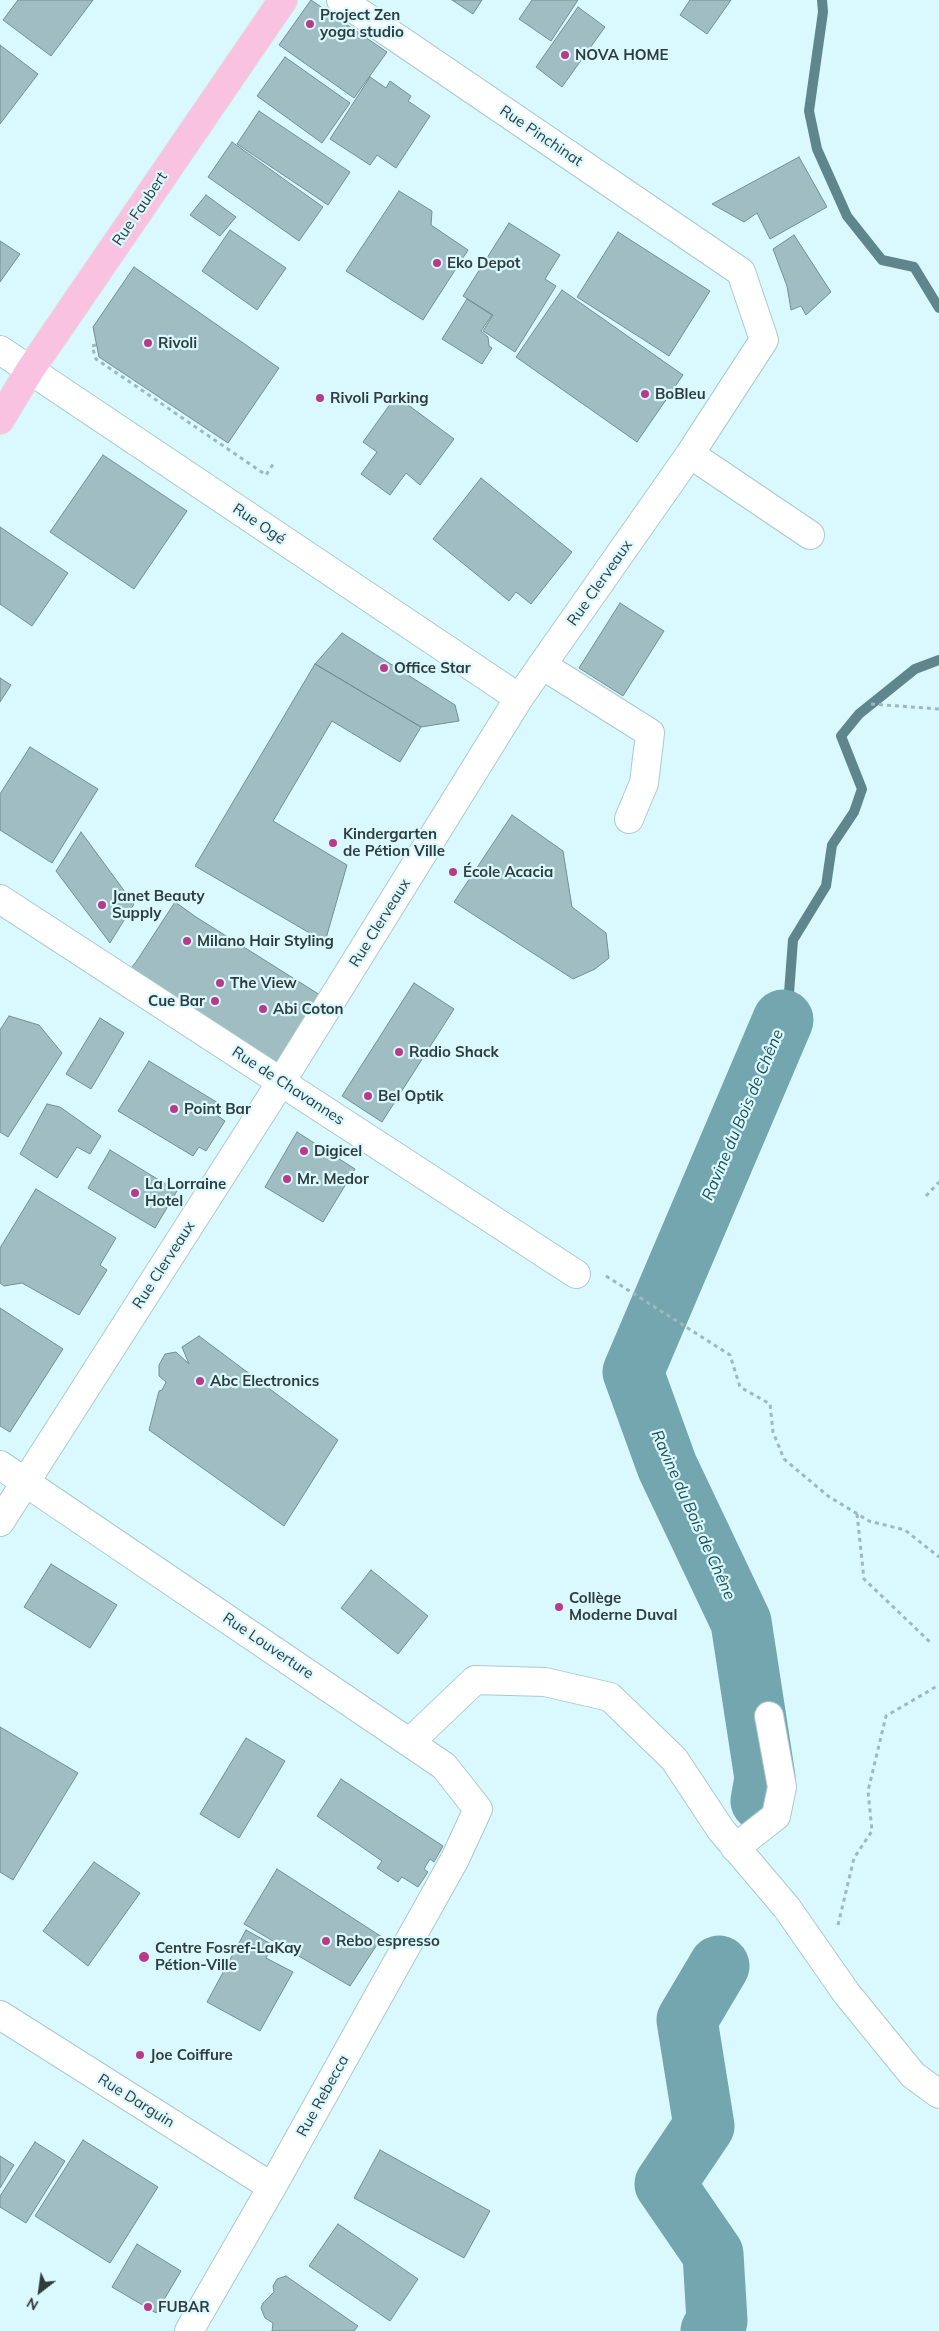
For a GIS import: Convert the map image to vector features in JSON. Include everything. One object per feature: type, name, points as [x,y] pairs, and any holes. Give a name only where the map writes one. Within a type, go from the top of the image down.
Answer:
[{"type":"main road","name":"Rue Faubert","points":[[0,420],[30,370],[283,0]]},
{"type":"street","name":"Rue Pinchinat","points":[[342,0],[741,272]]},
{"type":"street","name":"Rue Clerveaux","points":[[0,1522],[281,1082],[519,698],[690,454],[764,340],[741,272]]},
{"type":"street","name":"Rue Ogé","points":[[0,350],[519,698]]},
{"type":"street","points":[[690,454],[810,535]]},
{"type":"street","points":[[542,665],[650,733],[644,783],[629,819]]},
{"type":"street","name":"Rue de Chavannes","points":[[0,899],[576,1274]]},
{"type":"street","name":"Rue Louverture","points":[[0,1465],[444,1766],[478,1809],[455,1859]]},
{"type":"street","points":[[410,1742],[475,1680],[545,1682],[610,1697],[674,1760],[736,1848],[787,1908],[848,1994],[914,2075],[939,2094]]},
{"type":"street","points":[[736,1848],[776,1816],[782,1786],[769,1716]]},
{"type":"street","name":"Rue Rebecca","points":[[189,2331],[272,2187],[455,1859]]},
{"type":"street","name":"Rue Darguin","points":[[0,2015],[272,2187]]},
{"type":"path","points":[[96,345],[92,346],[96,359],[266,475],[274,464]]},
{"type":"path","points":[[871,704],[939,709]]},
{"type":"path","points":[[926,1196],[939,1182]]},
{"type":"path","points":[[646,1300],[730,1355],[740,1387],[770,1404],[773,1432],[784,1459],[828,1496],[869,1521],[905,1530],[939,1557]]},
{"type":"path","points":[[857,1514],[864,1579],[931,1643]]},
{"type":"path","points":[[837,1934],[840,1912],[854,1858],[872,1831],[868,1791],[886,1716],[939,1685]]},
{"type":"building","points":[[18,0],[93,0],[51,56],[3,20]]},
{"type":"building","points":[[311,0],[387,52],[354,98],[279,45]]},
{"type":"building","points":[[452,0],[482,0],[473,14]]},
{"type":"building","points":[[532,0],[578,0],[551,41],[519,19]]},
{"type":"building","points":[[690,0],[731,0],[707,34],[680,15]]},
{"type":"building","name":"NOVA HOME","points":[[578,7],[605,27],[562,87],[536,67]]},
{"type":"building","points":[[0,45],[38,74],[0,124]]},
{"type":"building","points":[[285,57],[350,103],[322,143],[257,96]]},
{"type":"building","points":[[370,77],[386,88],[390,81],[411,96],[408,101],[430,116],[396,168],[377,155],[370,165],[330,139]]},
{"type":"building","points":[[259,111],[350,172],[328,205],[237,144]]},
{"type":"building","points":[[232,142],[323,207],[299,241],[208,177]]},
{"type":"building","points":[[799,157],[827,207],[770,239],[757,213],[744,222],[712,204]]},
{"type":"building","points":[[399,191],[432,211],[431,225],[468,250],[423,320],[346,271]]},
{"type":"building","points":[[206,195],[236,217],[220,236],[190,215]]},
{"type":"building","points":[[509,223],[560,255],[545,279],[556,286],[515,352],[483,331],[493,315],[463,296]]},
{"type":"building","points":[[230,230],[286,268],[257,310],[202,271]]},
{"type":"building","points":[[618,232],[710,291],[669,356],[577,297]]},
{"type":"building","points":[[794,235],[831,292],[806,315],[801,306],[791,310],[787,286],[773,249]]},
{"type":"building","points":[[0,241],[20,254],[0,282]]},
{"type":"building","points":[[134,267],[279,368],[228,443],[99,357],[93,327]]},
{"type":"building","points":[[562,290],[683,375],[637,442],[516,357]]},
{"type":"building","points":[[467,299],[492,315],[481,331],[488,337],[489,346],[492,348],[482,364],[442,339]]},
{"type":"building","points":[[396,396],[454,439],[420,485],[406,473],[390,495],[361,474],[377,452],[363,442]]},
{"type":"building","points":[[103,455],[187,511],[134,589],[50,532]]},
{"type":"building","points":[[481,478],[572,552],[531,604],[516,592],[509,601],[433,539]]},
{"type":"building","points":[[0,527],[68,573],[32,626],[0,604]]},
{"type":"building","points":[[620,603],[664,631],[623,696],[579,668]]},
{"type":"building","points":[[342,633],[455,705],[459,721],[421,727],[315,664]]},
{"type":"building","points":[[315,664],[421,727],[400,762],[332,721],[273,821],[347,865],[325,942],[195,866]]},
{"type":"building","points":[[0,678],[11,685],[0,702]]},
{"type":"building","points":[[30,747],[98,789],[52,863],[0,830],[0,794]]},
{"type":"building","points":[[512,815],[563,851],[572,907],[606,933],[609,958],[595,969],[573,979],[454,902]]},
{"type":"building","points":[[81,832],[134,904],[110,943],[56,871]]},
{"type":"building","points":[[175,902],[320,995],[290,1048],[283,1052],[267,1075],[122,979],[136,962]]},
{"type":"building","points":[[414,983],[454,1009],[382,1122],[342,1096]]},
{"type":"building","points":[[9,1016],[39,1025],[62,1053],[8,1137],[0,1132],[0,1030]]},
{"type":"building","points":[[100,1018],[124,1033],[91,1089],[66,1074]]},
{"type":"building","points":[[149,1061],[223,1106],[218,1116],[225,1121],[206,1151],[199,1147],[193,1156],[118,1111]]},
{"type":"building","points":[[47,1104],[60,1107],[101,1136],[90,1154],[77,1147],[57,1178],[20,1154]]},
{"type":"building","points":[[297,1132],[355,1169],[323,1222],[265,1187]]},
{"type":"building","points":[[110,1150],[177,1191],[155,1228],[88,1188]]},
{"type":"building","points":[[36,1189],[116,1238],[100,1265],[107,1270],[79,1315],[22,1283],[4,1286],[0,1283],[0,1248]]},
{"type":"building","points":[[0,1308],[63,1349],[10,1432],[0,1426]]},
{"type":"building","points":[[199,1336],[338,1440],[284,1526],[149,1430],[159,1391],[162,1390],[166,1382],[159,1376],[159,1365],[165,1354],[176,1352],[189,1364],[182,1347]]},
{"type":"building","points":[[51,1564],[117,1605],[90,1648],[24,1607]]},
{"type":"building","points":[[371,1570],[428,1616],[398,1654],[341,1608]]},
{"type":"building","points":[[0,1727],[78,1773],[13,1880],[0,1872]]},
{"type":"building","points":[[246,1738],[285,1761],[239,1838],[200,1814]]},
{"type":"building","points":[[341,1779],[443,1846],[434,1862],[430,1859],[424,1869],[428,1872],[418,1887],[402,1877],[398,1882],[377,1868],[382,1861],[317,1816]]},
{"type":"building","points":[[94,1862],[140,1893],[88,1966],[43,1931]]},
{"type":"building","points":[[277,1869],[382,1937],[350,1986],[244,1924]]},
{"type":"building","points":[[246,1930],[273,1945],[266,1958],[293,1972],[260,2031],[207,2002]]},
{"type":"building","points":[[83,2140],[158,2187],[110,2263],[35,2216]]},
{"type":"building","points":[[35,2142],[65,2161],[26,2223],[0,2207],[0,2196]]},
{"type":"building","points":[[380,2150],[490,2211],[464,2258],[354,2198]]},
{"type":"building","points":[[0,2156],[14,2165],[0,2188]]},
{"type":"building","points":[[338,2224],[418,2279],[390,2321],[309,2266]]},
{"type":"building","points":[[137,2244],[181,2271],[156,2313],[112,2287]]},
{"type":"building","points":[[286,2276],[358,2326],[354,2331],[272,2331],[273,2323],[265,2318],[261,2308],[263,2303],[274,2292],[273,2286],[277,2279]]},
{"type":"waterway","points":[[822,0],[823,12],[809,111],[817,149],[847,216],[882,260],[914,267],[939,308]]},
{"type":"waterway","points":[[783,1020],[789,993],[793,940],[826,886],[832,845],[854,812],[862,789],[841,736],[859,714],[915,669],[939,660]]},
{"type":"waterway","name":"Ravine du Bois de Chêne","points":[[761,1801],[765,1778],[741,1622],[667,1466],[633,1372],[783,1020]]},
{"type":"waterway","name":"Ravine du Bois de Chêne","points":[[711,2331],[717,2321],[713,2254],[665,2184],[704,2126],[687,2020],[719,1966]]},
{"type":"place","name":"Project Zen yoga studio","points":[[310,24]]},
{"type":"place","name":"NOVA HOME","points":[[565,55]]},
{"type":"place","name":"Eko Depot","points":[[437,263]]},
{"type":"place","name":"Rivoli","points":[[148,343]]},
{"type":"place","name":"BoBleu","points":[[645,394]]},
{"type":"place","name":"Rivoli Parking","points":[[320,398]]},
{"type":"place","name":"Office Star","points":[[384,668]]},
{"type":"place","name":"Kindergarten de Pétion Ville","points":[[333,843]]},
{"type":"place","name":"École Acacia","points":[[453,872]]},
{"type":"place","name":"Janet Beauty Supply","points":[[102,905]]},
{"type":"place","name":"Milano Hair Styling","points":[[187,941]]},
{"type":"place","name":"The View","points":[[220,983]]},
{"type":"place","name":"Cue Bar","points":[[215,1001]]},
{"type":"place","name":"Abi Coton","points":[[263,1009]]},
{"type":"place","name":"Radio Shack","points":[[399,1052]]},
{"type":"place","name":"Bel Optik","points":[[368,1096]]},
{"type":"place","name":"Point Bar","points":[[174,1109]]},
{"type":"place","name":"Digicel","points":[[304,1151]]},
{"type":"place","name":"Mr. Medor","points":[[287,1179]]},
{"type":"place","name":"La Lorraine Hotel","points":[[135,1193]]},
{"type":"place","name":"Abc Electronics","points":[[200,1381]]},
{"type":"place","name":"Collège Moderne Duval","points":[[559,1607]]},
{"type":"place","name":"Rebo espresso","points":[[326,1941]]},
{"type":"place","name":"Centre Fosref-LaKay Pétion-Ville","points":[[144,1957]]},
{"type":"place","name":"Joe Coiffure","points":[[140,2055]]},
{"type":"place","name":"FUBAR","points":[[148,2307]]}]
